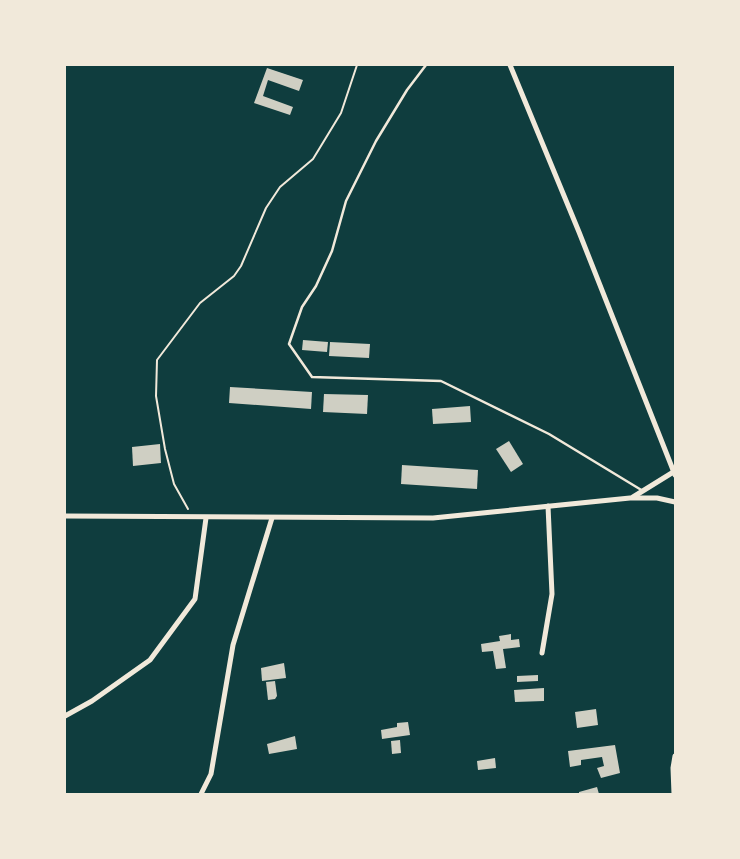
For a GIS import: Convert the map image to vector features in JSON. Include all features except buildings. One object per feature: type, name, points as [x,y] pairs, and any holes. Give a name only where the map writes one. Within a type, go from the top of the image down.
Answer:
[{"type":"street","points":[[510,65],[675,473],[630,498]]},
{"type":"street","points":[[65,516],[433,518],[630,498],[657,498],[675,502]]},
{"type":"street","points":[[542,653],[552,594],[548,506]]},
{"type":"street","points":[[65,716],[92,701],[150,660],[195,599],[206,518]]},
{"type":"street","points":[[201,794],[211,774],[233,645],[272,518]]},
{"type":"street","points":[[674,794],[673,768],[675,756]]},
{"type":"lane","points":[[426,65],[407,90],[372,150],[346,201],[332,250],[316,286],[302,307],[289,344],[312,377],[441,381],[549,434],[643,491]]},
{"type":"path","points":[[192,518],[174,484],[165,449],[156,396],[157,360],[200,304],[234,276],[241,266],[266,208],[280,187],[313,159],[341,113],[357,65]]}]
